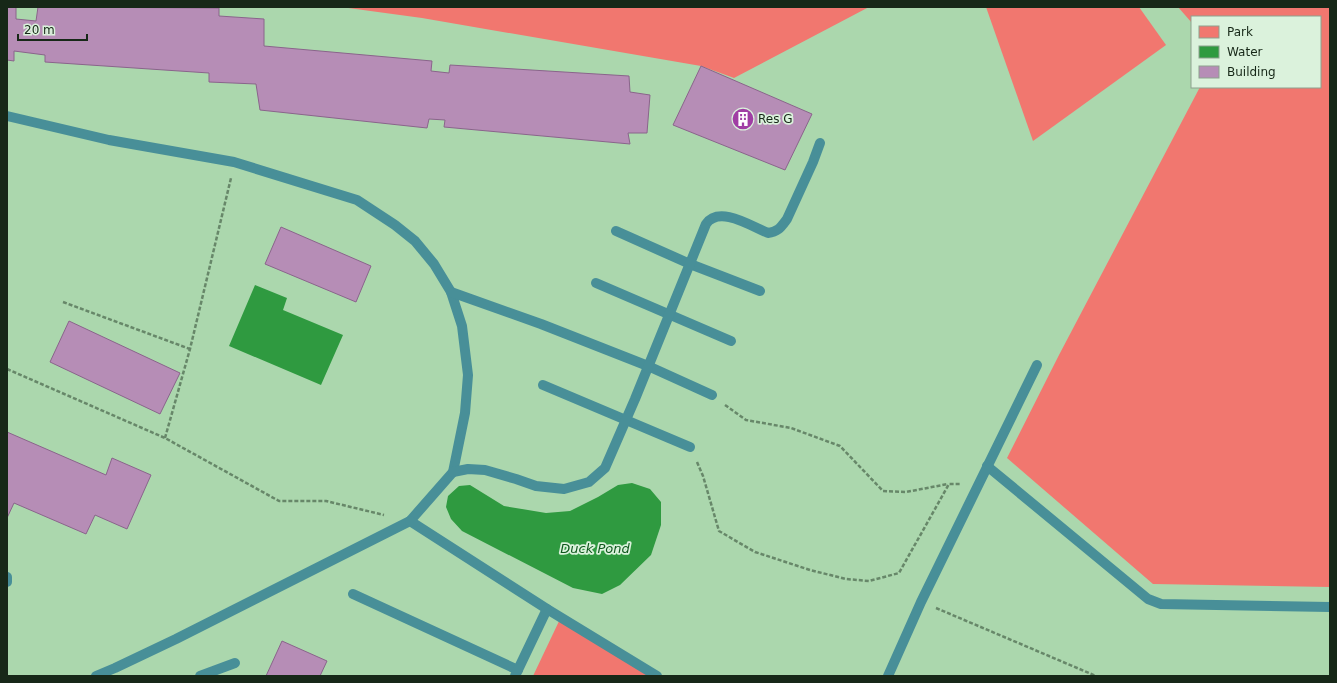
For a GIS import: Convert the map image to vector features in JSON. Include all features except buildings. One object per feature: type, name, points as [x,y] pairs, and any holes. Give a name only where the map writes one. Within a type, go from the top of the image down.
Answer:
[{"type":"lane","points":[[7,116],[109,140],[234,162],[357,200],[415,241],[434,264],[451,292],[462,326],[468,376],[465,413],[453,472],[410,522],[176,639],[96,676]]},
{"type":"lane","points":[[453,472],[468,469],[485,470],[536,486],[564,489],[589,482],[604,468],[626,419],[709,219],[714,216],[728,216],[768,233],[774,232],[781,227],[787,219],[820,143]]},
{"type":"lane","points":[[616,231],[690,264],[760,291]]},
{"type":"lane","points":[[596,283],[731,341]]},
{"type":"lane","points":[[451,292],[541,324],[648,366],[712,395]]},
{"type":"lane","points":[[888,676],[920,602],[1037,365]]},
{"type":"lane","points":[[543,385],[690,447]]},
{"type":"lane","points":[[987,466],[1148,600],[1161,604],[1330,608]]},
{"type":"lane","points":[[410,522],[547,609],[658,676]]},
{"type":"lane","points":[[7,577],[7,582]]},
{"type":"lane","points":[[353,594],[517,673],[547,609]]},
{"type":"lane","points":[[200,676],[235,663]]},
{"type":"path","points":[[165,438],[190,349],[234,162]]},
{"type":"path","points":[[63,302],[190,349]]},
{"type":"path","points":[[7,369],[165,438],[279,501],[326,502],[410,522]]},
{"type":"path","points":[[712,395],[746,420],[791,428],[840,446],[883,491],[906,492],[949,484],[977,486]]},
{"type":"path","points":[[690,447],[703,476],[719,531],[755,552],[810,570],[846,579],[869,581],[899,572],[949,484]]},
{"type":"path","points":[[920,602],[1096,676]]},
{"type":"green space","points":[[341,7],[869,7],[734,78],[701,66],[422,18]]},
{"type":"green space","points":[[986,7],[1139,7],[1166,45],[1033,141]]},
{"type":"green space","points":[[1178,7],[1330,7],[1330,587],[1153,584],[1007,458],[1059,355],[1199,88],[1321,88],[1321,16],[1191,16],[1191,22]]},
{"type":"green space","points":[[561,617],[650,676],[533,676]]},
{"type":"water","points":[[255,285],[287,298],[283,310],[343,335],[321,385],[229,346]]},
{"type":"water","name":"Duck Pond","points":[[632,483],[650,489],[661,502],[661,525],[651,555],[620,585],[602,594],[573,588],[462,531],[451,519],[446,507],[448,496],[459,486],[470,485],[504,506],[546,513],[570,511],[618,485]]},
{"type":"place","name":"Res G","points":[[743,119]]}]
